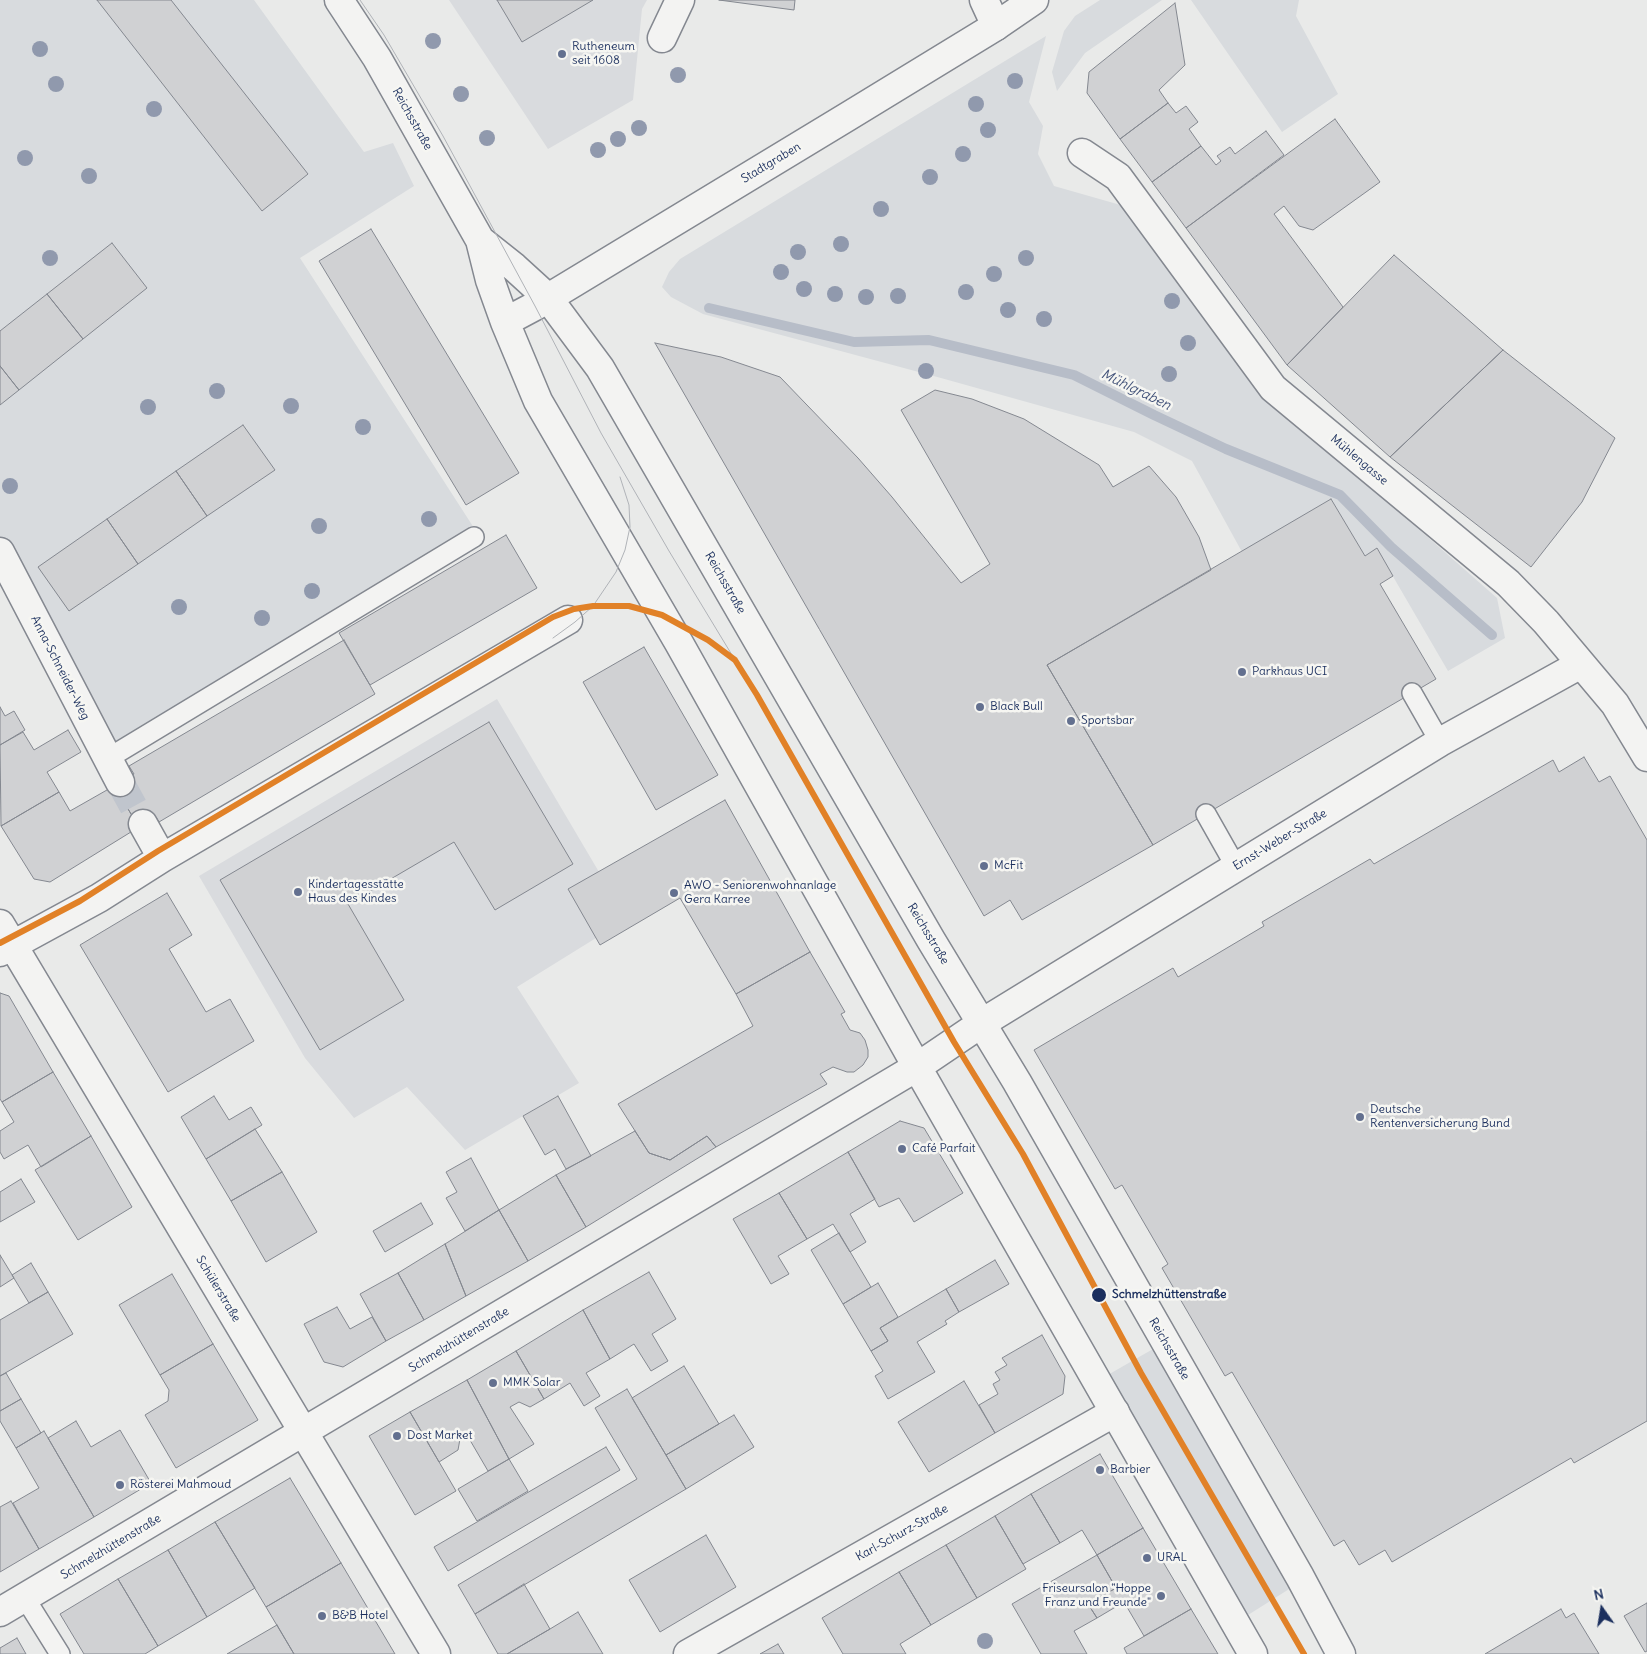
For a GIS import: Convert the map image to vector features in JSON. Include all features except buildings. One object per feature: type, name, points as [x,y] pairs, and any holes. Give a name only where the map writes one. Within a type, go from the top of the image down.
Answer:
[{"type":"street","name":"Reichsstraße","points":[[339,0],[377,58],[480,240],[490,280],[505,322],[538,401],[674,636],[917,1067],[1253,1654]]},
{"type":"street","points":[[662,38],[680,0]]},
{"type":"street","points":[[984,0],[996,26]]},
{"type":"street","name":"Stadtgraben","points":[[505,322],[548,298],[996,26],[1034,0]]},
{"type":"street","name":"Mühlengasse","points":[[1082,153],[1118,177],[1273,388],[1508,583],[1546,622],[1615,704],[1647,757]]},
{"type":"street","name":"Reichsstraße","points":[[480,240],[514,267],[548,298],[600,368],[921,923],[982,1023],[1300,1577],[1341,1654]]},
{"type":"street","name":"Anna-Schneider-Weg","points":[[0,552],[120,782]]},
{"type":"street","points":[[4,940],[99,898],[162,858],[568,620]]},
{"type":"street","name":"Ernst-Weber-Straße","points":[[917,1067],[1015,1001],[1092,957],[1440,742],[1581,664]]},
{"type":"street","points":[[144,824],[162,858]]},
{"type":"street","name":"Schülerstraße","points":[[4,940],[304,1432],[436,1654]]},
{"type":"street","name":"Schmelzhüttenstraße","points":[[0,1612],[917,1067]]},
{"type":"street","name":"Karl-Schurz-Straße","points":[[688,1654],[1116,1412]]},
{"type":"lane","points":[[107,759],[474,537]]},
{"type":"lane","points":[[1412,693],[1440,742]]},
{"type":"lane","points":[[1206,814],[1236,867]]},
{"type":"lane","points":[[25,1598],[60,1654]]},
{"type":"shaded area","points":[[0,0],[254,0],[364,152],[393,143],[414,186],[300,258],[474,528],[109,754],[0,545]]},
{"type":"shaded area","name":"Rutheneum seit 1608","points":[[449,0],[647,0],[642,9],[633,100],[548,149]]},
{"type":"shaded area","points":[[1100,0],[1162,0],[1085,53],[1057,91],[1052,72],[1064,31],[1075,16]]},
{"type":"shaded area","points":[[1191,0],[1299,0],[1296,16],[1338,94],[1282,132]]},
{"type":"shaded area","points":[[1046,36],[1029,102],[1043,126],[1038,154],[1054,186],[1124,206],[1256,386],[1497,598],[1505,638],[1448,671],[1377,549],[1365,556],[1331,499],[1242,552],[1192,461],[1134,432],[703,314],[671,297],[662,287],[669,272],[680,259]]},
{"type":"shaded area","points":[[497,699],[599,872],[596,938],[517,987],[579,1083],[465,1150],[407,1087],[354,1118],[305,1058],[199,876]]},
{"type":"shaded area","points":[[1160,1345],[1294,1586],[1248,1615],[1237,1601],[1106,1376]]},
{"type":"waterway","name":"Mühlgraben","points":[[709,308],[854,342],[929,340],[1074,375],[1226,449],[1340,495],[1391,547],[1492,635]]},
{"type":"tunnel","points":[[120,782],[143,824]]},
{"type":"tram line","points":[[360,0],[384,35],[443,136],[601,433],[735,660]]},
{"type":"tram line","points":[[553,638],[593,606],[616,572],[625,550],[630,527],[629,505],[620,477]]},
{"type":"transit line","points":[[0,943],[80,901],[158,851],[553,617],[574,609],[593,606],[629,606],[662,615],[708,640],[735,660],[757,695],[954,1042],[1023,1154],[1141,1373],[1304,1654]]},
{"type":"place","name":"Rutheneum seit 1608","points":[[562,54]]},
{"type":"place","name":"Parkhaus UCI","points":[[1242,672]]},
{"type":"place","name":"Black Bull","points":[[980,707]]},
{"type":"place","name":"Sportsbar","points":[[1071,721]]},
{"type":"place","name":"McFit","points":[[984,866]]},
{"type":"place","name":"Kindertagesstätte Haus des Kindes","points":[[298,892]]},
{"type":"place","name":"AWO - Seniorenwohnanlage Gera Karree","points":[[674,893]]},
{"type":"place","name":"Deutsche Rentenversicherung Bund","points":[[1360,1117]]},
{"type":"place","name":"Café Parfait","points":[[902,1149]]},
{"type":"place","name":"Schmelzhüttenstraße","points":[[1099,1295]]},
{"type":"place","name":"MMK Solar","points":[[493,1383]]},
{"type":"place","name":"Dost Market","points":[[397,1436]]},
{"type":"place","name":"Barbier","points":[[1100,1470]]},
{"type":"place","name":"Rösterei Mahmoud","points":[[120,1485]]},
{"type":"place","name":"URAL","points":[[1147,1558]]},
{"type":"place","name":"Friseursalon \"Hoppe Franz und Freunde\"","points":[[1161,1596]]},
{"type":"place","name":"B&B Hotel","points":[[322,1616]]}]
